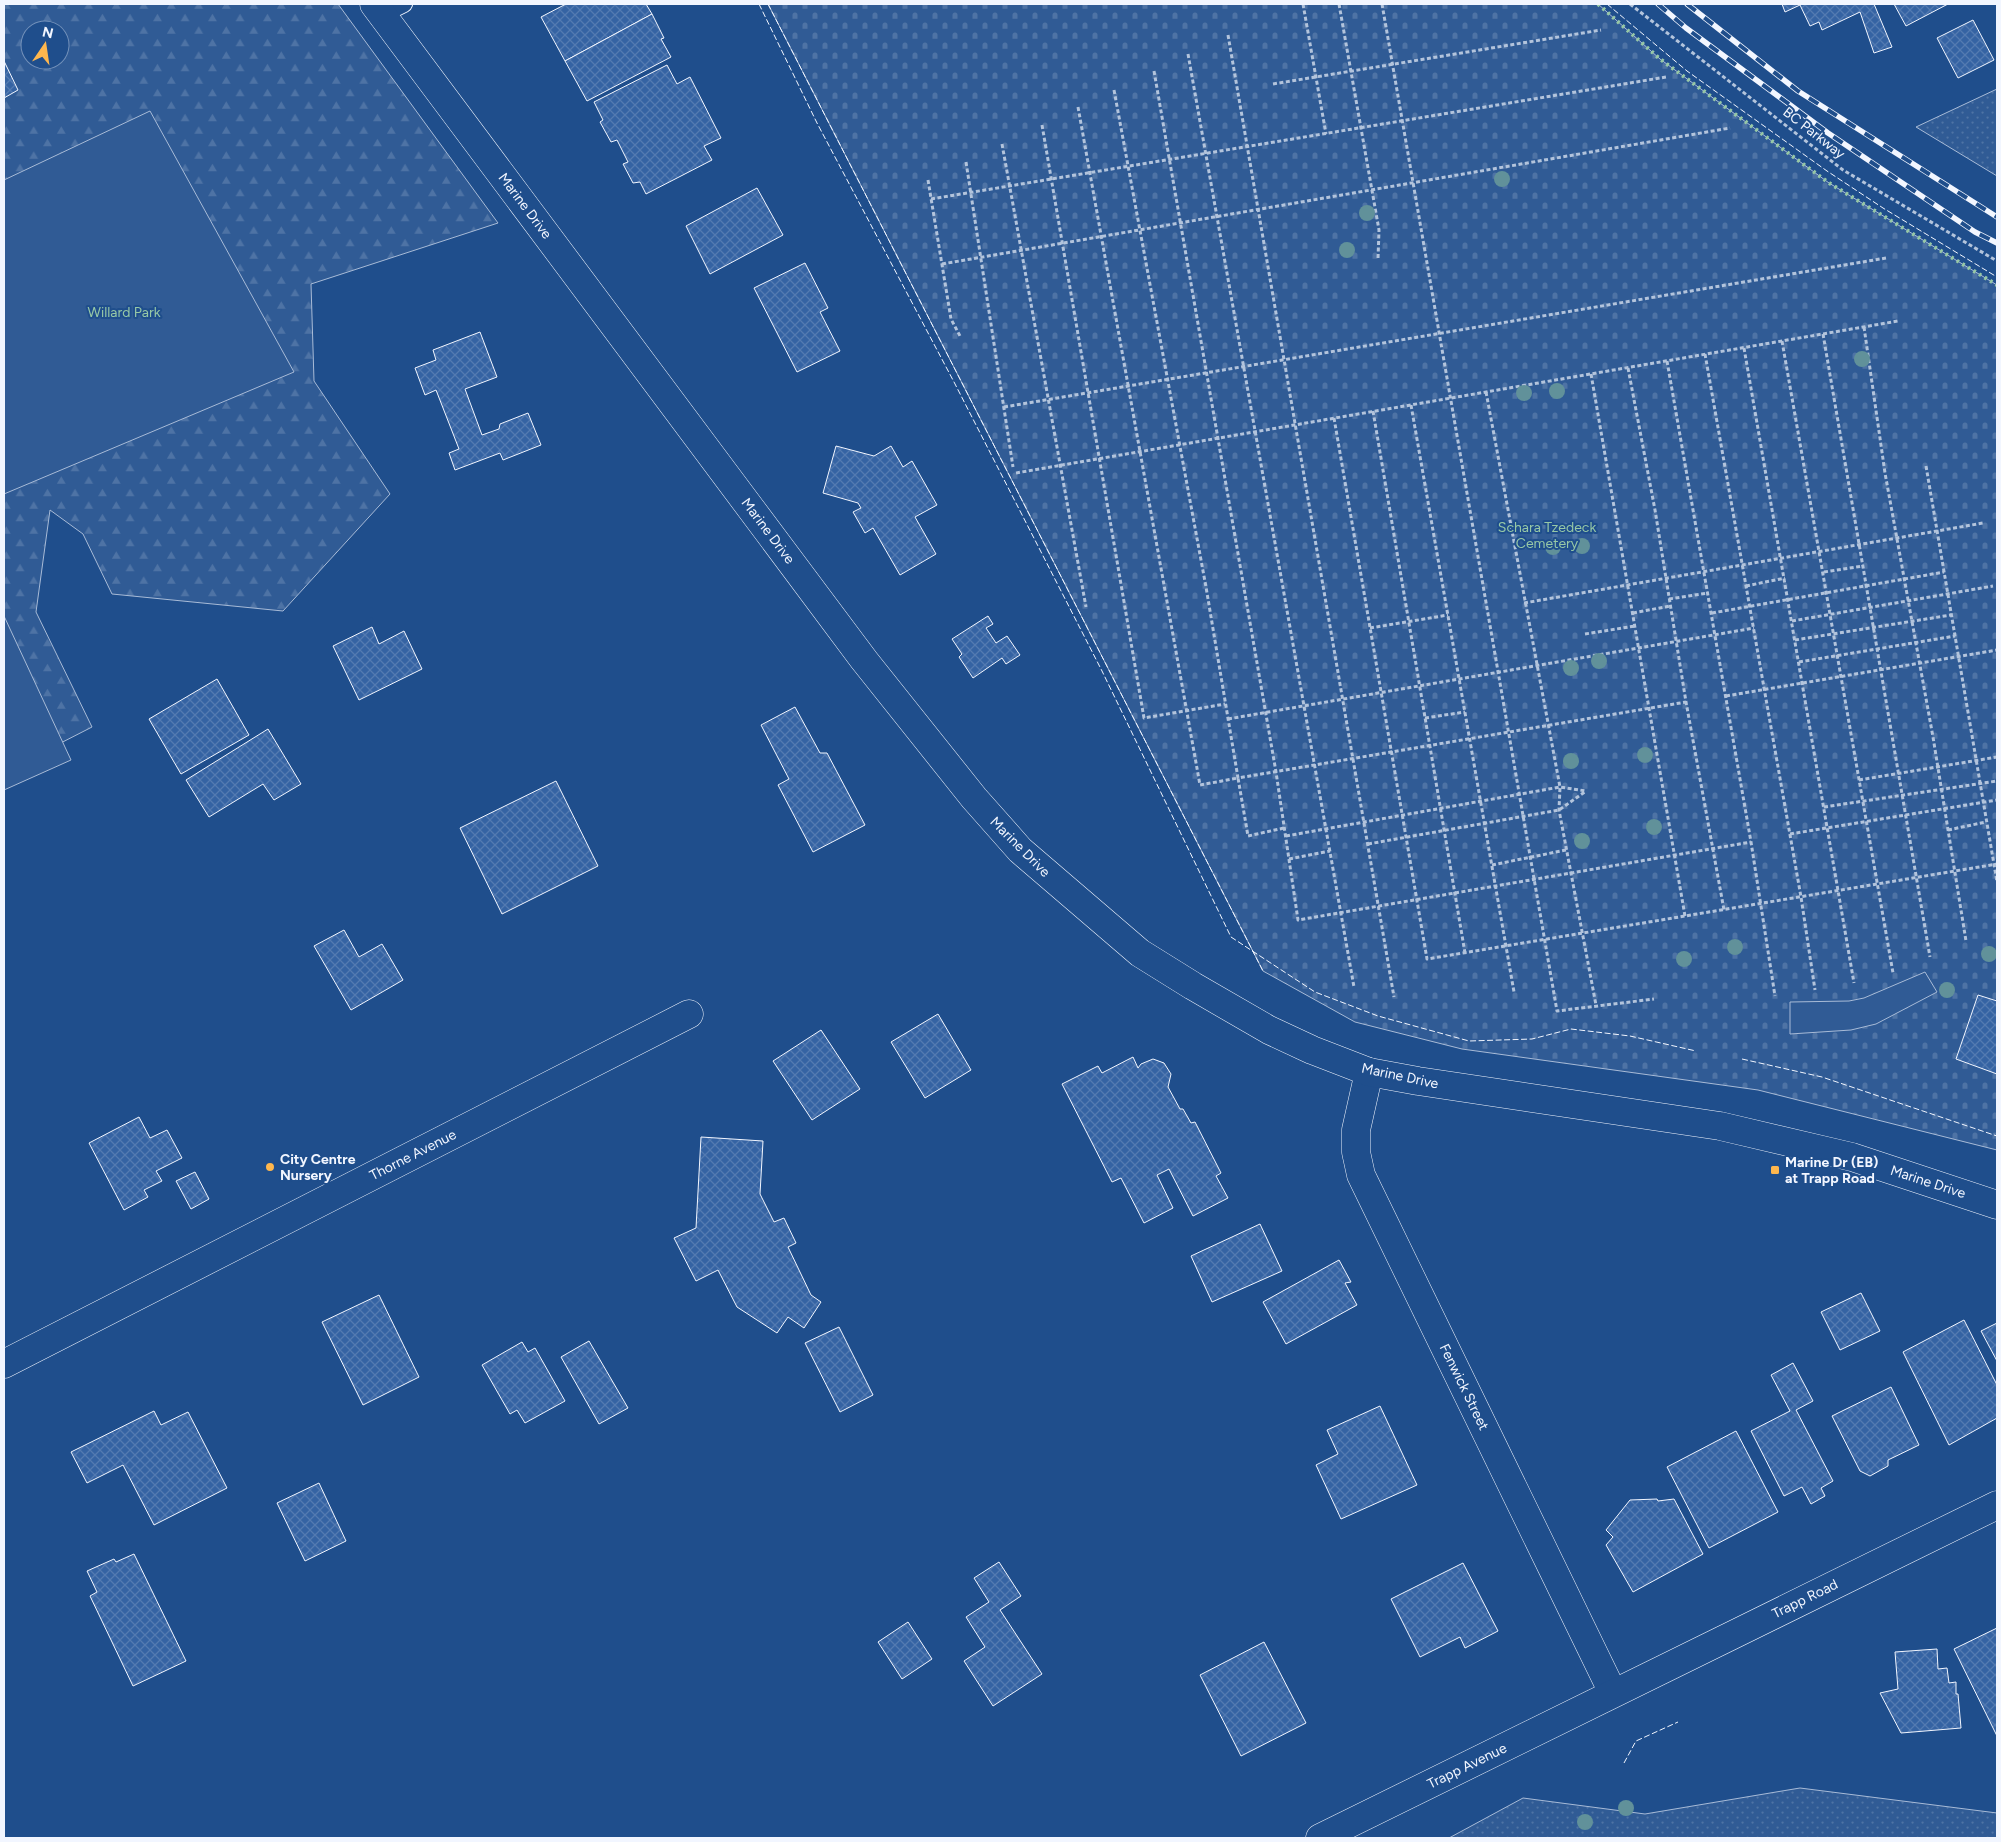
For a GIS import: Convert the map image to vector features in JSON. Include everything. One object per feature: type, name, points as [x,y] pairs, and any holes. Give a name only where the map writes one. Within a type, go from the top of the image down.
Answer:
[{"type":"street","name":"Marine Drive","points":[[387,7],[864,660],[974,798],[1020,850],[1140,953],[1193,986],[1294,1042],[1369,1072],[1720,1126],[1852,1156],[1997,1205]]},
{"type":"street","name":"Thorne Avenue","points":[[4,1364],[689,1014]]},
{"type":"street","name":"Fenwick Street","points":[[1369,1072],[1356,1130],[1356,1152],[1361,1175],[1613,1693]]},
{"type":"street","name":"Trapp Road","points":[[1613,1693],[1997,1505]]},
{"type":"street","name":"Trapp Avenue","points":[[1320,1838],[1613,1693]]},
{"type":"path","points":[[1303,4],[1326,134]]},
{"type":"path","points":[[1339,4],[1379,230],[1378,258]]},
{"type":"path","points":[[1382,4],[1557,1011],[1654,999]]},
{"type":"path","name":"BC Parkway","points":[[1630,4],[1843,170],[1997,261]]},
{"type":"path","points":[[1273,84],[1601,30]]},
{"type":"path","points":[[1228,35],[1394,997]]},
{"type":"path","points":[[1188,54],[1354,987]]},
{"type":"path","points":[[1154,71],[1276,772],[1298,920],[1751,842]]},
{"type":"path","points":[[931,200],[1666,77]]},
{"type":"path","points":[[1114,90],[1180,444],[1248,836],[1284,828]]},
{"type":"path","points":[[1078,107],[1200,785],[1686,702]]},
{"type":"path","points":[[1042,125],[1144,718],[1226,704]]},
{"type":"path","points":[[942,264],[1730,128]]},
{"type":"path","points":[[1002,144],[1086,607]]},
{"type":"path","points":[[966,162],[1013,467]]},
{"type":"path","points":[[928,180],[951,319],[960,336]]},
{"type":"path","points":[[1004,407],[1886,258]]},
{"type":"path","points":[[1016,473],[1898,321]]},
{"type":"path","points":[[1864,327],[1885,473],[1920,663],[1966,941]]},
{"type":"path","points":[[1824,334],[1930,957]]},
{"type":"path","points":[[1782,341],[1893,972]]},
{"type":"path","points":[[1744,348],[1854,983]]},
{"type":"path","points":[[1705,354],[1801,897],[1815,990]]},
{"type":"path","points":[[1667,361],[1751,842],[1775,996]]},
{"type":"path","points":[[1628,368],[1655,510],[1686,702],[1724,910]]},
{"type":"path","points":[[1591,374],[1685,916]]},
{"type":"path","points":[[1486,392],[1524,603],[1560,787],[1559,810],[1596,1005]]},
{"type":"path","points":[[1411,405],[1514,992]]},
{"type":"path","points":[[1373,411],[1466,953]]},
{"type":"path","points":[[1334,418],[1427,960],[1996,865]]},
{"type":"path","points":[[1926,466],[1954,636],[1996,865],[1997,882]]},
{"type":"path","points":[[1524,603],[1983,523]]},
{"type":"path","points":[[1824,572],[1863,566]]},
{"type":"path","points":[[1712,613],[1944,572]]},
{"type":"path","points":[[1746,586],[1785,578]]},
{"type":"path","points":[[1792,621],[1992,586]]},
{"type":"path","points":[[1669,599],[1708,593]]},
{"type":"path","points":[[1633,613],[1670,606]]},
{"type":"path","points":[[1370,628],[1448,615]]},
{"type":"path","points":[[1795,640],[1951,615]]},
{"type":"path","points":[[1585,634],[1635,626]]},
{"type":"path","points":[[1228,719],[1754,628]]},
{"type":"path","points":[[1799,662],[1954,636]]},
{"type":"path","points":[[1726,696],[1997,650]]},
{"type":"path","points":[[1425,718],[1465,712]]},
{"type":"path","points":[[1860,780],[1997,757]]},
{"type":"path","points":[[1824,807],[1997,780]]},
{"type":"path","points":[[1286,836],[1560,787],[1586,791],[1559,810],[1368,844]]},
{"type":"path","points":[[1790,834],[1997,800]]},
{"type":"path","points":[[1948,830],[1987,822]]},
{"type":"path","points":[[1492,865],[1566,850]]},
{"type":"path","points":[[1289,859],[1330,851]]},
{"type":"green space","points":[[4,4],[338,4],[498,223],[311,284],[314,381],[390,494],[283,611],[112,594],[83,534],[50,510],[36,612],[92,727],[4,772]]},
{"type":"green space","name":"Schara Tzedeck Cemetery","points":[[768,4],[1598,4],[1660,59],[1829,183],[1997,285],[1997,1150],[1758,1090],[1462,1049],[1355,1022],[1263,971]]},
{"type":"green space","points":[[1997,89],[1997,176],[1916,127]]},
{"type":"green space","points":[[1800,1788],[1997,1813],[1997,1838],[1449,1838],[1523,1798],[1645,1814]]},
{"type":"shaded area","name":"Willard Park","points":[[150,111],[294,372],[4,494],[4,180]]},
{"type":"shaded area","points":[[4,616],[71,760],[4,790]]},
{"type":"shaded area","points":[[1925,972],[1937,992],[1876,1024],[1851,1030],[1790,1034],[1790,1002],[1849,1001],[1864,998]]},
{"type":"building","points":[[566,4],[646,4],[652,14],[565,61],[541,17]]},
{"type":"building","points":[[1782,4],[1874,4],[1892,47],[1874,53],[1860,12],[1822,30],[1819,22],[1810,26],[1800,5],[1785,12]]},
{"type":"building","points":[[1894,4],[1948,4],[1906,26]]},
{"type":"building","points":[[652,14],[664,38],[661,39],[671,57],[587,101],[565,61]]},
{"type":"building","points":[[1973,20],[1994,60],[1958,78],[1937,38]]},
{"type":"building","points":[[4,61],[18,90],[4,98]]},
{"type":"building","points":[[667,65],[677,84],[690,77],[721,138],[704,146],[712,160],[646,194],[640,182],[633,183],[623,164],[628,162],[617,140],[611,142],[600,122],[603,120],[594,102]]},
{"type":"building","points":[[757,188],[783,235],[710,274],[686,226]]},
{"type":"building","points":[[805,263],[828,308],[820,312],[840,351],[797,372],[754,288]]},
{"type":"building","points":[[480,332],[497,377],[465,389],[482,435],[499,429],[500,424],[528,413],[541,445],[503,460],[500,453],[455,470],[449,453],[459,449],[436,390],[425,395],[415,368],[436,360],[433,350]]},
{"type":"building","points":[[836,446],[874,456],[891,446],[903,467],[912,461],[937,505],[915,517],[936,554],[900,575],[873,528],[865,533],[853,512],[861,508],[858,503],[823,493]]},
{"type":"building","points":[[988,616],[993,624],[986,628],[996,643],[1007,636],[1020,655],[1006,664],[1002,658],[973,678],[959,657],[962,654],[952,639]]},
{"type":"building","points":[[372,627],[379,644],[404,631],[422,669],[359,700],[333,646]]},
{"type":"building","points":[[217,679],[249,735],[181,774],[149,719]]},
{"type":"building","points":[[795,707],[820,753],[827,753],[865,825],[813,852],[778,785],[789,779],[761,725]]},
{"type":"building","points":[[268,729],[301,784],[274,800],[263,784],[209,817],[186,780]]},
{"type":"building","points":[[556,781],[598,866],[502,914],[460,828]]},
{"type":"building","points":[[344,930],[359,957],[382,944],[403,980],[351,1010],[314,946]]},
{"type":"building","points":[[1978,995],[1997,1001],[1997,1074],[1956,1059]]},
{"type":"building","points":[[938,1014],[971,1070],[925,1098],[891,1042]]},
{"type":"building","points":[[821,1030],[860,1089],[812,1120],[773,1061]]},
{"type":"building","points":[[1133,1057],[1138,1068],[1141,1064],[1153,1059],[1164,1063],[1171,1074],[1168,1087],[1180,1109],[1183,1109],[1191,1123],[1195,1122],[1221,1173],[1216,1176],[1228,1198],[1193,1216],[1169,1169],[1157,1175],[1173,1208],[1144,1223],[1121,1178],[1112,1182],[1062,1084],[1098,1066],[1102,1073]]},
{"type":"building","points":[[139,1117],[150,1138],[167,1130],[182,1158],[156,1171],[162,1181],[144,1190],[148,1197],[124,1210],[89,1143]]},
{"type":"building","points":[[701,1137],[763,1141],[760,1194],[774,1222],[784,1218],[796,1243],[788,1247],[811,1295],[821,1302],[804,1328],[788,1317],[777,1333],[737,1307],[718,1270],[696,1281],[674,1238],[696,1228]]},
{"type":"building","points":[[195,1172],[209,1199],[191,1209],[176,1181]]},
{"type":"building","points":[[1260,1224],[1282,1271],[1212,1302],[1191,1256]]},
{"type":"building","points":[[1339,1260],[1351,1282],[1345,1283],[1357,1305],[1286,1344],[1263,1302]]},
{"type":"building","points":[[1861,1293],[1880,1331],[1840,1350],[1821,1312]]},
{"type":"building","points":[[379,1295],[419,1377],[363,1405],[322,1322]]},
{"type":"building","points":[[1964,1320],[1997,1385],[1997,1418],[1949,1445],[1903,1352]]},
{"type":"building","points":[[1997,1323],[1997,1361],[1981,1331]]},
{"type":"building","points":[[839,1327],[873,1395],[840,1412],[805,1343]]},
{"type":"building","points":[[589,1341],[628,1408],[599,1424],[561,1357]]},
{"type":"building","points":[[522,1342],[528,1352],[535,1348],[565,1401],[525,1423],[517,1410],[510,1414],[482,1365]]},
{"type":"building","points":[[1793,1363],[1813,1401],[1796,1410],[1833,1481],[1821,1488],[1825,1496],[1811,1504],[1802,1487],[1784,1496],[1751,1431],[1790,1411],[1771,1375]]},
{"type":"building","points":[[1891,1387],[1919,1445],[1888,1460],[1888,1466],[1870,1476],[1860,1471],[1832,1416]]},
{"type":"building","points":[[1380,1406],[1417,1485],[1341,1519],[1316,1465],[1338,1454],[1327,1430]]},
{"type":"building","points":[[154,1411],[161,1425],[188,1412],[227,1488],[154,1525],[123,1465],[87,1483],[71,1452]]},
{"type":"building","points":[[1736,1431],[1778,1512],[1709,1548],[1667,1467]]},
{"type":"building","points":[[319,1483],[346,1541],[305,1561],[277,1503]]},
{"type":"building","points":[[1657,1499],[1658,1501],[1674,1499],[1703,1554],[1633,1592],[1606,1545],[1613,1537],[1606,1530],[1630,1500]]},
{"type":"building","points":[[134,1554],[186,1661],[133,1686],[90,1596],[97,1592],[87,1571],[114,1559],[116,1562]]},
{"type":"building","points":[[999,1562],[1021,1596],[1000,1610],[1042,1674],[993,1706],[964,1661],[985,1647],[966,1617],[989,1602],[974,1578]]},
{"type":"building","points":[[1463,1563],[1498,1631],[1465,1648],[1460,1637],[1420,1657],[1391,1599]]},
{"type":"building","points":[[908,1622],[932,1659],[902,1679],[878,1642]]},
{"type":"building","points":[[1997,1628],[1997,1736],[1954,1649]]},
{"type":"building","points":[[1264,1642],[1306,1723],[1241,1756],[1200,1675]]},
{"type":"building","points":[[1937,1649],[1938,1669],[1947,1668],[1949,1683],[1956,1682],[1961,1728],[1901,1733],[1880,1693],[1898,1689],[1895,1652]]},
{"type":"railway","points":[[1658,4],[1686,28],[1828,133],[1975,232],[1997,243]]},
{"type":"railway","points":[[1687,4],[1798,91],[1997,217]]},
{"type":"hedge","points":[[1598,4],[1660,59],[1829,183],[1997,285]]},
{"type":"fence","points":[[759,4],[817,123],[954,382],[1102,671],[1231,937],[1315,992],[1378,1016],[1469,1041],[1532,1039],[1571,1029],[1630,1036],[1696,1051]]},
{"type":"fence","points":[[768,4],[1263,971]]},
{"type":"fence","points":[[1607,4],[1687,71],[1827,171],[1883,208],[1997,277]]},
{"type":"fence","points":[[1742,1059],[1822,1077],[1997,1136]]},
{"type":"fence","points":[[1624,1763],[1636,1741],[1678,1722]]},
{"type":"place","name":"City Centre Nursery","points":[[270,1167]]},
{"type":"place","name":"Marine Dr (EB) at Trapp Road","points":[[1775,1170]]}]
